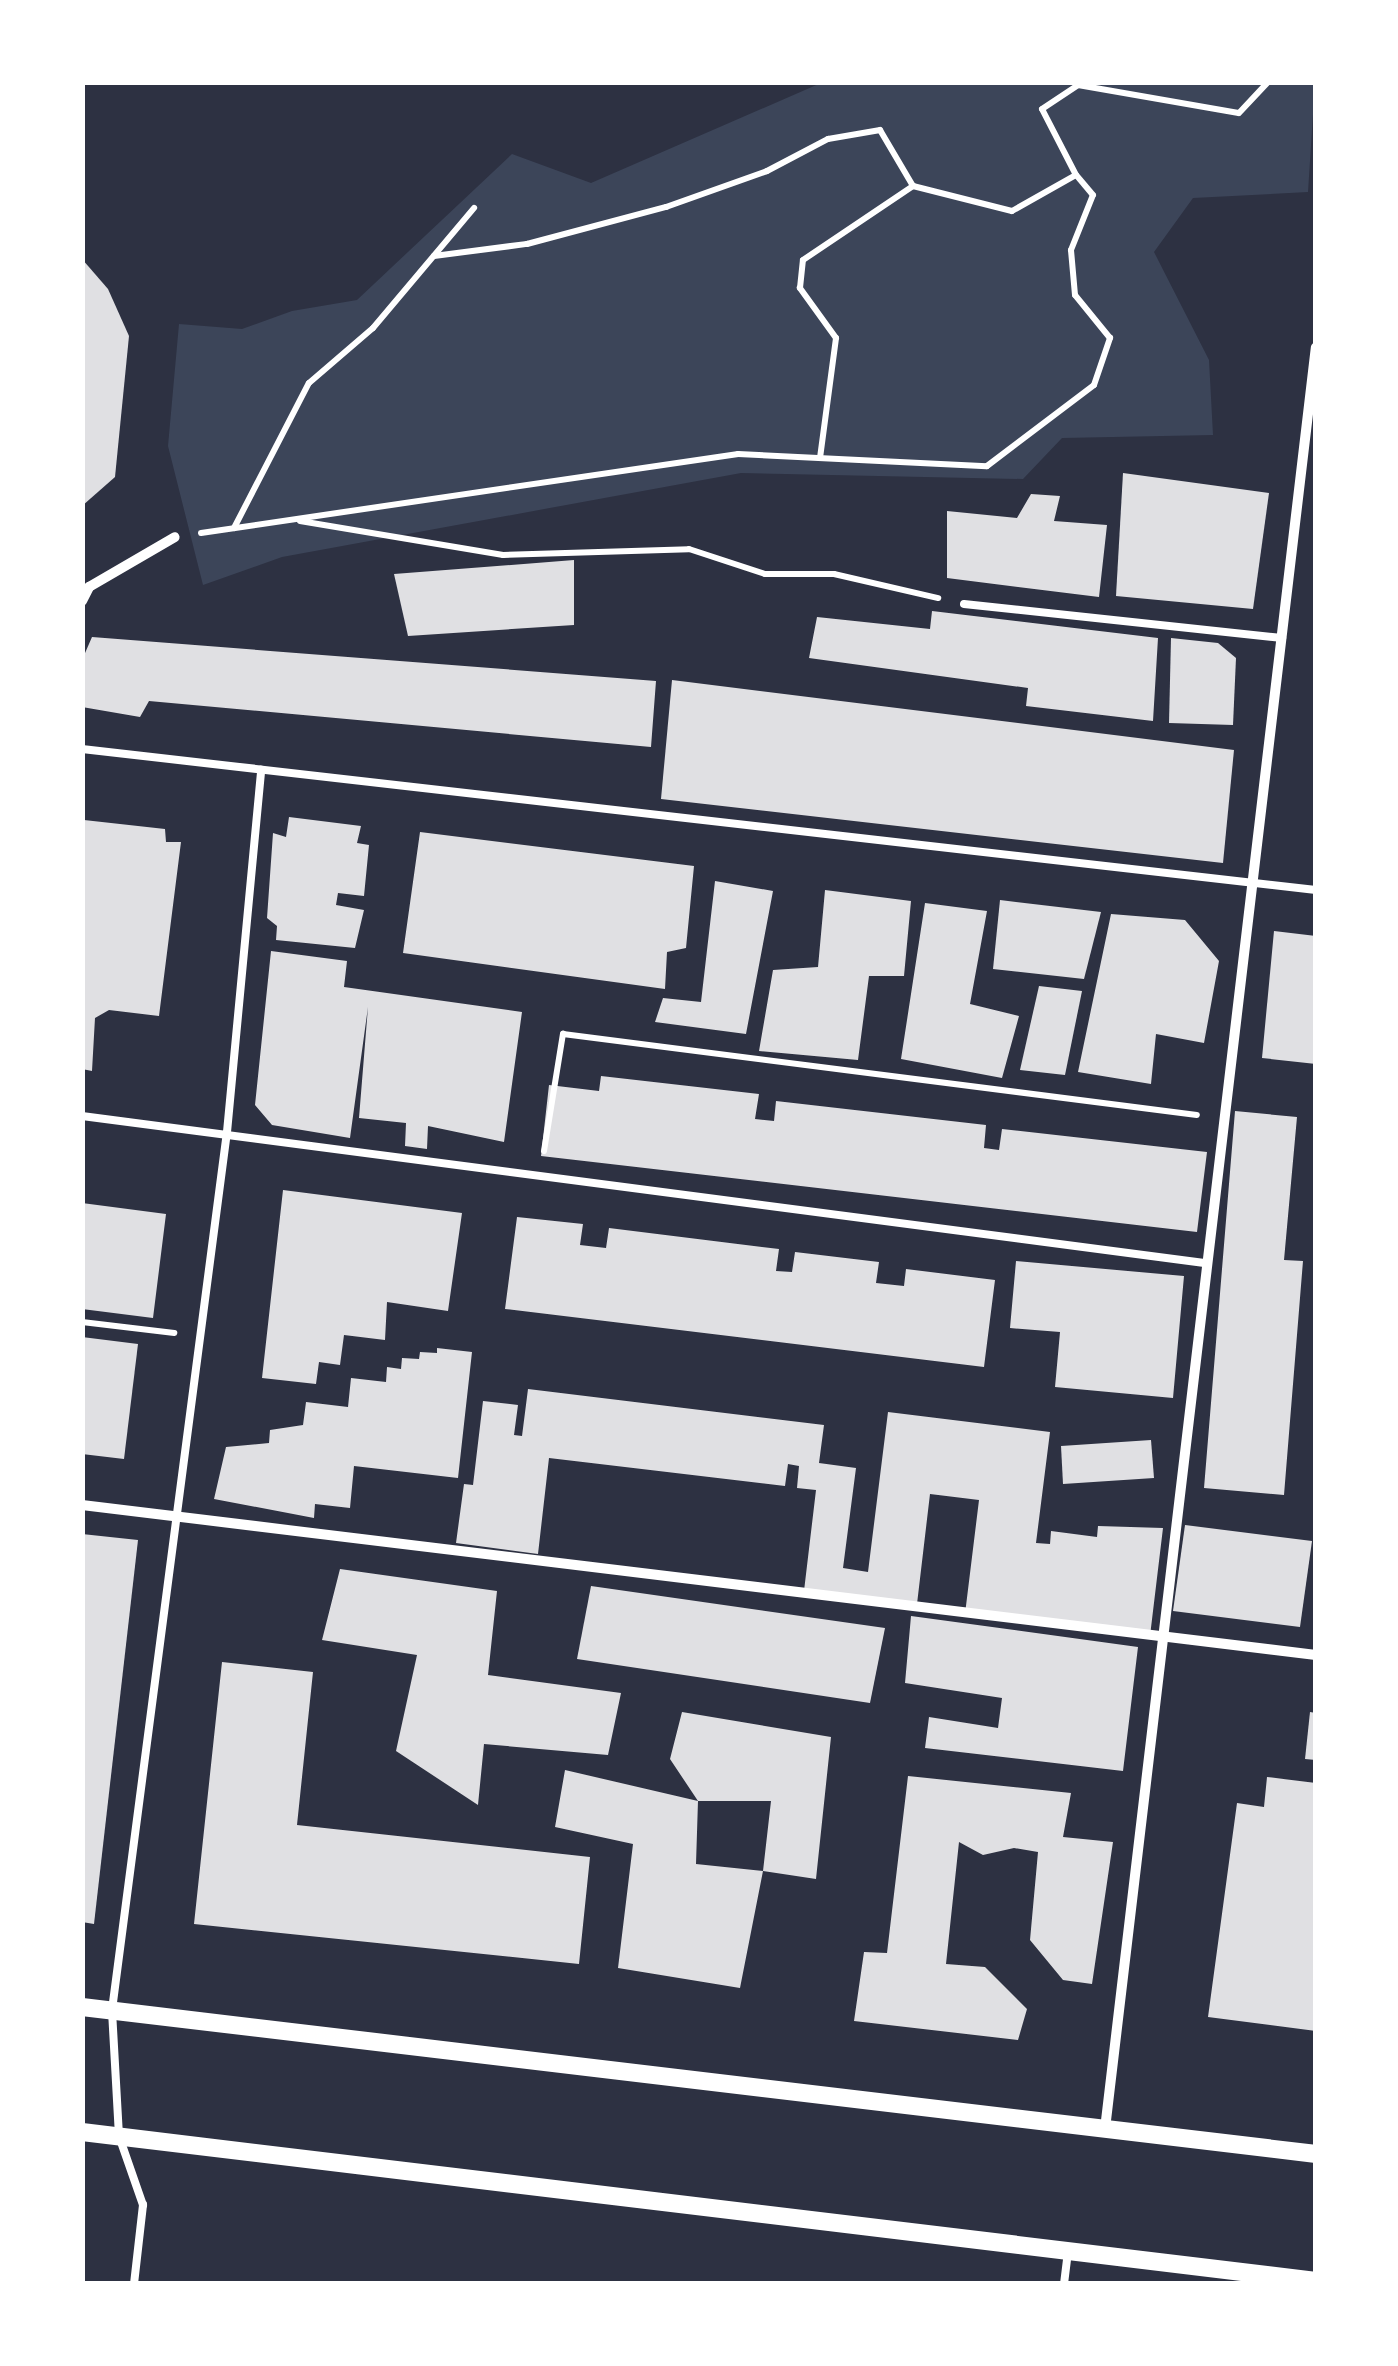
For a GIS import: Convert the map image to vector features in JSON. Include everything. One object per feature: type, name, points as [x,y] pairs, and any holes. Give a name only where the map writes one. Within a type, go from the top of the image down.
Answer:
[{"type":"street","points":[[1104,2130],[1164,1638],[1248,882],[1316,347]]},
{"type":"street","points":[[82,601],[88,587],[175,537]]},
{"type":"street","points":[[82,1505],[1316,1655]]},
{"type":"street","points":[[82,2006],[1316,2154]]},
{"type":"street","points":[[82,2132],[1316,2281]]},
{"type":"lane","points":[[964,604],[1282,638]]},
{"type":"lane","points":[[82,749],[1316,890]]},
{"type":"lane","points":[[134,2284],[143,2205],[119,2136],[112,2010],[227,1132],[261,770]]},
{"type":"lane","points":[[82,1116],[540,1172],[1204,1263]]},
{"type":"lane","points":[[1064,2284],[1068,2252]]},
{"type":"path","points":[[175,537],[738,454],[987,466],[1094,385],[1110,338],[1075,294],[1071,250],[1093,194],[1076,175],[1042,109],[1078,85],[1239,113],[1268,82]]},
{"type":"path","points":[[434,256],[527,244],[666,208],[767,172],[828,139],[880,130],[912,186],[1012,212],[1076,175]]},
{"type":"path","points":[[820,458],[836,338],[800,288],[802,260],[912,186]]},
{"type":"path","points":[[234,528],[308,383],[372,328],[474,208]]},
{"type":"path","points":[[294,520],[503,555],[689,549],[764,574],[834,574],[964,604]]},
{"type":"path","points":[[540,1172],[563,1034],[1220,1118]]},
{"type":"path","points":[[82,1322],[200,1336]]},
{"type":"shaded area","points":[[821,83],[1315,83],[1308,192],[1193,198],[1154,252],[1209,360],[1213,435],[1062,438],[1023,479],[741,473],[282,557],[203,585],[168,446],[179,324],[242,329],[292,311],[357,300],[512,154],[591,183]]},
{"type":"building","points":[[82,259],[108,289],[129,336],[115,477],[82,506]]},
{"type":"building","points":[[1123,473],[1269,493],[1253,609],[1116,596]]},
{"type":"building","points":[[1031,494],[1060,496],[1054,521],[1107,525],[1099,597],[947,578],[947,511],[1017,518]]},
{"type":"building","points":[[574,560],[574,625],[408,636],[394,574]]},
{"type":"building","points":[[932,611],[1158,638],[1153,721],[1026,706],[1028,688],[809,658],[817,617],[930,629]]},
{"type":"building","points":[[92,637],[656,681],[651,747],[149,701],[140,717],[82,707],[82,660]]},
{"type":"building","points":[[1171,638],[1218,643],[1236,658],[1233,725],[1169,723]]},
{"type":"building","points":[[672,680],[1234,750],[1223,863],[661,799]]},
{"type":"building","points":[[289,817],[361,826],[357,843],[369,845],[364,896],[338,893],[336,905],[364,910],[355,948],[276,940],[277,926],[267,918],[273,833],[286,837]]},
{"type":"building","points":[[84,820],[165,829],[166,842],[181,842],[159,1016],[109,1010],[95,1018],[92,1071],[82,1069]]},
{"type":"building","points":[[420,832],[694,866],[686,948],[667,952],[665,989],[403,953]]},
{"type":"building","points":[[715,881],[773,891],[746,1034],[655,1022],[663,998],[701,1002]]},
{"type":"building","points":[[825,890],[911,901],[904,976],[869,976],[858,1060],[759,1051],[773,970],[818,967]]},
{"type":"building","points":[[1000,900],[1101,912],[1084,979],[993,969]]},
{"type":"building","points":[[925,903],[987,911],[970,1004],[1019,1016],[1002,1078],[901,1059]]},
{"type":"building","points":[[1111,914],[1185,920],[1219,961],[1204,1043],[1156,1034],[1151,1084],[1078,1072]]},
{"type":"building","points":[[1274,931],[1316,936],[1316,1064],[1262,1058]]},
{"type":"building","points":[[271,951],[347,961],[344,987],[522,1012],[504,1142],[428,1126],[427,1149],[405,1146],[406,1123],[359,1118],[368,1007],[350,1138],[272,1125],[255,1105]]},
{"type":"building","points":[[1039,986],[1082,991],[1065,1075],[1020,1070]]},
{"type":"building","points":[[601,1076],[759,1094],[755,1119],[774,1121],[776,1101],[986,1125],[984,1148],[999,1150],[1002,1129],[1207,1152],[1197,1232],[541,1156],[549,1085],[599,1091]]},
{"type":"building","points":[[1235,1111],[1297,1117],[1284,1260],[1303,1261],[1284,1495],[1204,1488]]},
{"type":"building","points":[[283,1190],[462,1213],[448,1311],[387,1302],[385,1340],[344,1335],[340,1365],[319,1362],[316,1384],[262,1378]]},
{"type":"building","points":[[82,1203],[166,1214],[153,1318],[82,1309]]},
{"type":"building","points":[[517,1217],[583,1224],[580,1245],[606,1248],[609,1228],[779,1249],[776,1271],[792,1272],[795,1252],[879,1262],[876,1283],[904,1286],[906,1269],[995,1280],[984,1367],[505,1309]]},
{"type":"building","points":[[1016,1261],[1184,1276],[1173,1398],[1055,1387],[1060,1332],[1010,1328]]},
{"type":"building","points":[[82,1337],[138,1344],[124,1459],[82,1454]]},
{"type":"building","points":[[437,1348],[472,1352],[458,1478],[354,1466],[350,1508],[315,1504],[314,1518],[214,1499],[226,1447],[269,1443],[270,1430],[303,1425],[306,1402],[348,1407],[351,1378],[386,1382],[387,1367],[401,1369],[402,1358],[419,1359],[420,1352],[437,1353]]},
{"type":"building","points":[[528,1389],[824,1425],[819,1463],[856,1468],[843,1568],[868,1572],[888,1412],[1050,1432],[1036,1543],[1050,1544],[1051,1531],[1097,1537],[1098,1526],[1163,1528],[1150,1636],[965,1614],[979,1500],[930,1494],[917,1604],[804,1591],[816,1490],[797,1488],[799,1466],[788,1464],[785,1486],[549,1458],[538,1554],[456,1543],[464,1484],[473,1485],[483,1401],[518,1405],[514,1435],[522,1436]]},
{"type":"building","points":[[1151,1440],[1154,1478],[1063,1484],[1061,1446]]},
{"type":"building","points":[[1185,1525],[1312,1541],[1300,1627],[1173,1611]]},
{"type":"building","points":[[82,1534],[138,1540],[94,1924],[82,1922]]},
{"type":"building","points":[[340,1569],[497,1591],[488,1675],[621,1693],[608,1755],[484,1744],[478,1805],[396,1751],[417,1655],[322,1640]]},
{"type":"building","points":[[591,1586],[885,1628],[870,1703],[577,1659]]},
{"type":"building","points":[[911,1616],[1138,1647],[1123,1771],[925,1748],[929,1717],[998,1728],[1002,1698],[905,1683]]},
{"type":"building","points":[[222,1662],[313,1672],[297,1825],[590,1857],[579,1964],[194,1924]]},
{"type":"building","points":[[682,1712],[831,1737],[816,1879],[763,1871],[771,1801],[698,1801],[670,1759]]},
{"type":"building","points":[[1310,1712],[1316,1713],[1316,1760],[1305,1759]]},
{"type":"building","points":[[565,1770],[698,1801],[696,1864],[763,1871],[740,1988],[618,1968],[633,1844],[555,1827]]},
{"type":"building","points":[[908,1776],[1071,1793],[1063,1837],[1113,1842],[1092,1984],[1063,1980],[1030,1940],[1038,1852],[1014,1848],[983,1855],[959,1842],[946,1964],[985,1967],[1027,2009],[1018,2040],[854,2021],[864,1952],[887,1953]]},
{"type":"building","points":[[1267,1777],[1316,1783],[1316,2031],[1208,2017],[1237,1803],[1264,1807]]}]
